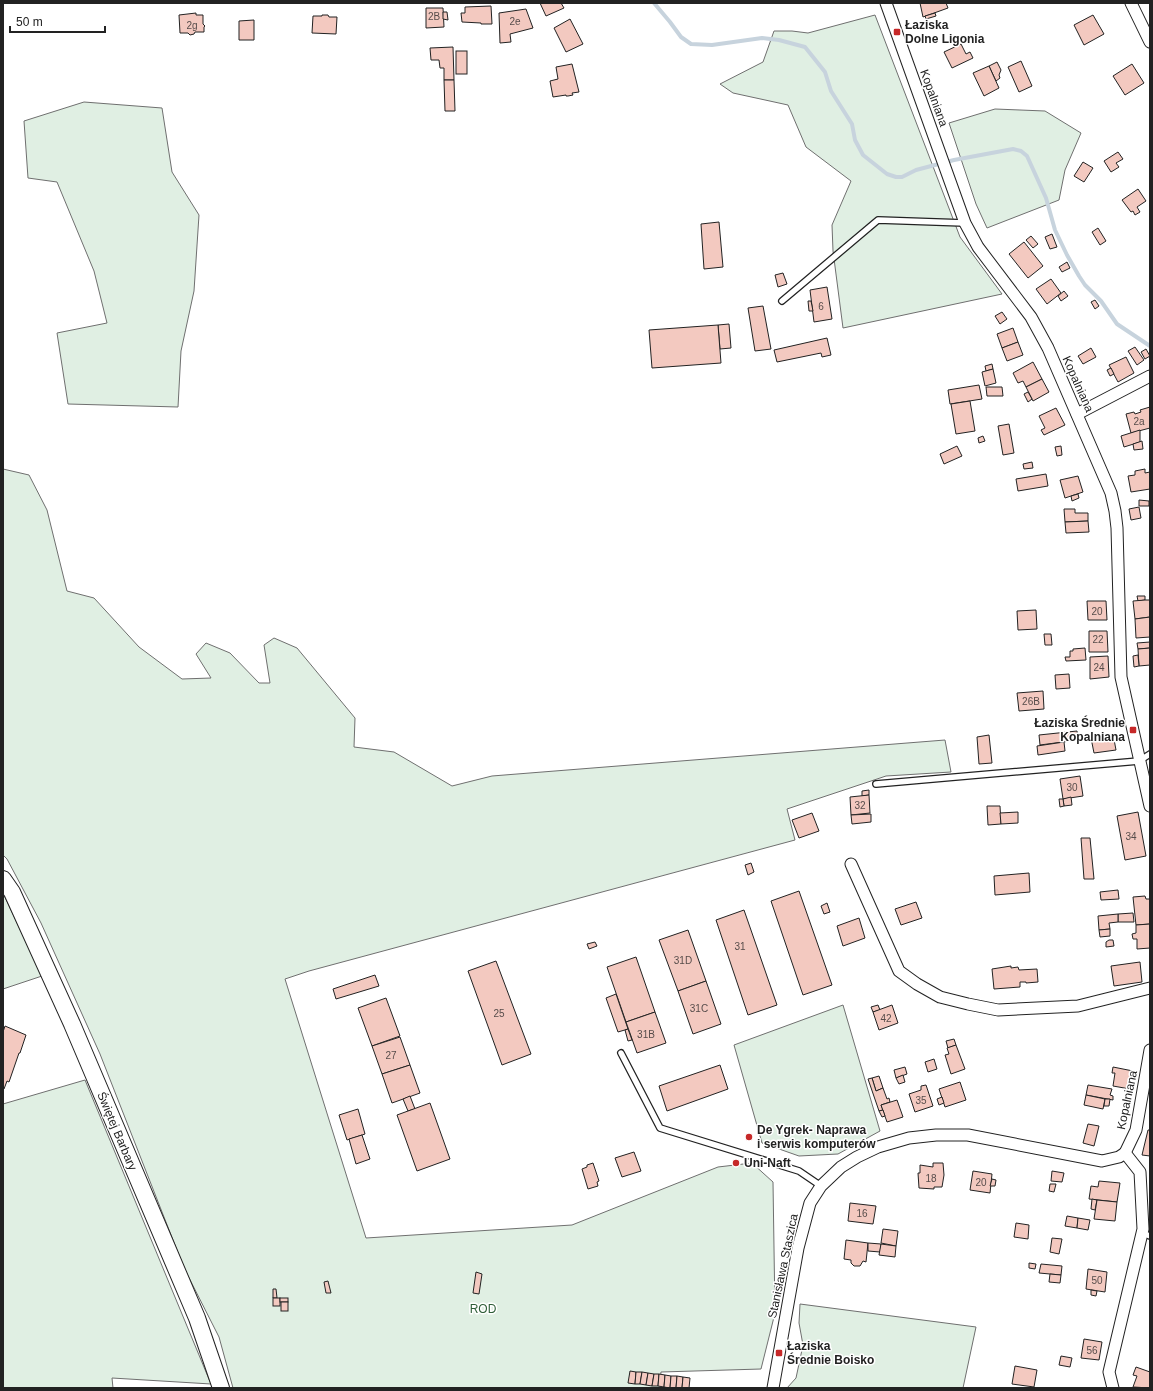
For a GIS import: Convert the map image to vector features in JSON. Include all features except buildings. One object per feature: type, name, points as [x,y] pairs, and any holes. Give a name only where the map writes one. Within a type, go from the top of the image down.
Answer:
[{"type":"street","name":"Kopalniana","points":[[886,3],[965,223],[978,247],[1031,317],[1048,348],[1111,494],[1117,528],[1118,619],[1121,677],[1150,806]]},
{"type":"street","points":[[1131,3],[1150,42]]},
{"type":"street","points":[[1077,414],[1150,376]]},
{"type":"street","points":[[851,864],[899,971],[917,984],[940,997],[998,1010],[1078,1006],[1150,988]]},
{"type":"street","name":"Świętej Barbary","points":[[3,879],[12,892],[72,1024],[198,1318],[221,1388]]},
{"type":"street","name":"Kopalniana","points":[[1125,1153],[1136,1130],[1150,1050]]},
{"type":"street","name":"Stanisława Staszica","points":[[773,1388],[798,1248],[810,1203],[821,1186],[840,1167],[878,1147],[909,1138],[936,1135],[968,1135],[1102,1161],[1119,1157],[1125,1153]]},
{"type":"street","points":[[1113,1388],[1109,1372],[1146,1235],[1143,1229],[1140,1172],[1125,1153]]},
{"type":"lane","points":[[782,301],[878,220],[965,223]]},
{"type":"lane","points":[[876,784],[1139,760],[1150,754]]},
{"type":"lane","points":[[621,1053],[660,1128],[799,1171],[821,1186]]},
{"type":"green space","points":[[875,15],[960,237],[1002,294],[843,328],[833,251],[832,225],[851,181],[806,147],[788,105],[733,93],[720,84],[763,62],[774,31],[808,33]]},
{"type":"green space","points":[[84,102],[162,108],[172,172],[199,215],[194,291],[181,351],[178,407],[68,404],[57,333],[107,323],[94,271],[57,182],[28,178],[24,121]]},
{"type":"green space","points":[[995,109],[1045,111],[1081,133],[1065,170],[1059,200],[987,228],[976,204],[949,123]]},
{"type":"green space","name":"ROD","points":[[3,469],[29,475],[47,510],[67,591],[94,598],[139,647],[182,679],[211,678],[196,654],[206,643],[230,653],[259,683],[270,683],[264,645],[274,638],[297,648],[355,718],[354,747],[394,752],[452,786],[492,776],[945,740],[951,772],[886,776],[787,809],[795,840],[309,971],[285,979],[366,1238],[572,1225],[718,1167],[752,1163],[773,1182],[775,1313],[761,1369],[661,1372],[659,1388],[233,1388],[219,1337],[184,1268],[100,1054],[41,923],[7,859],[3,855]]},
{"type":"green space","points":[[3,893],[42,976],[3,989]]},
{"type":"green space","points":[[843,1005],[880,1131],[838,1154],[799,1156],[762,1143],[734,1045]]},
{"type":"green space","points":[[85,1080],[211,1384],[112,1378],[113,1388],[3,1388],[3,1104]]},
{"type":"green space","points":[[800,1304],[976,1327],[963,1388],[787,1388],[796,1378],[803,1345],[799,1323]]},
{"type":"waterway","points":[[654,3],[681,37],[691,44],[712,45],[762,38],[779,40],[805,47],[825,72],[831,91],[852,124],[855,140],[863,155],[887,174],[902,177],[916,170],[954,160],[1013,149],[1021,151],[1027,156],[1046,198],[1055,230],[1079,276],[1085,285],[1101,301],[1117,324],[1150,346]]},
{"type":"place","name":"Łaziska Dolne Ligonia","points":[[897,32]]},
{"type":"place","name":"Łaziska Średnie Kopalniana","points":[[1133,730]]},
{"type":"place","name":"De Ygrek- Naprawa i serwis komputerów","points":[[749,1137]]},
{"type":"place","name":"Uni-Naft","points":[[736,1163]]},
{"type":"place","name":"Łaziska Średnie Boisko","points":[[779,1353]]}]
